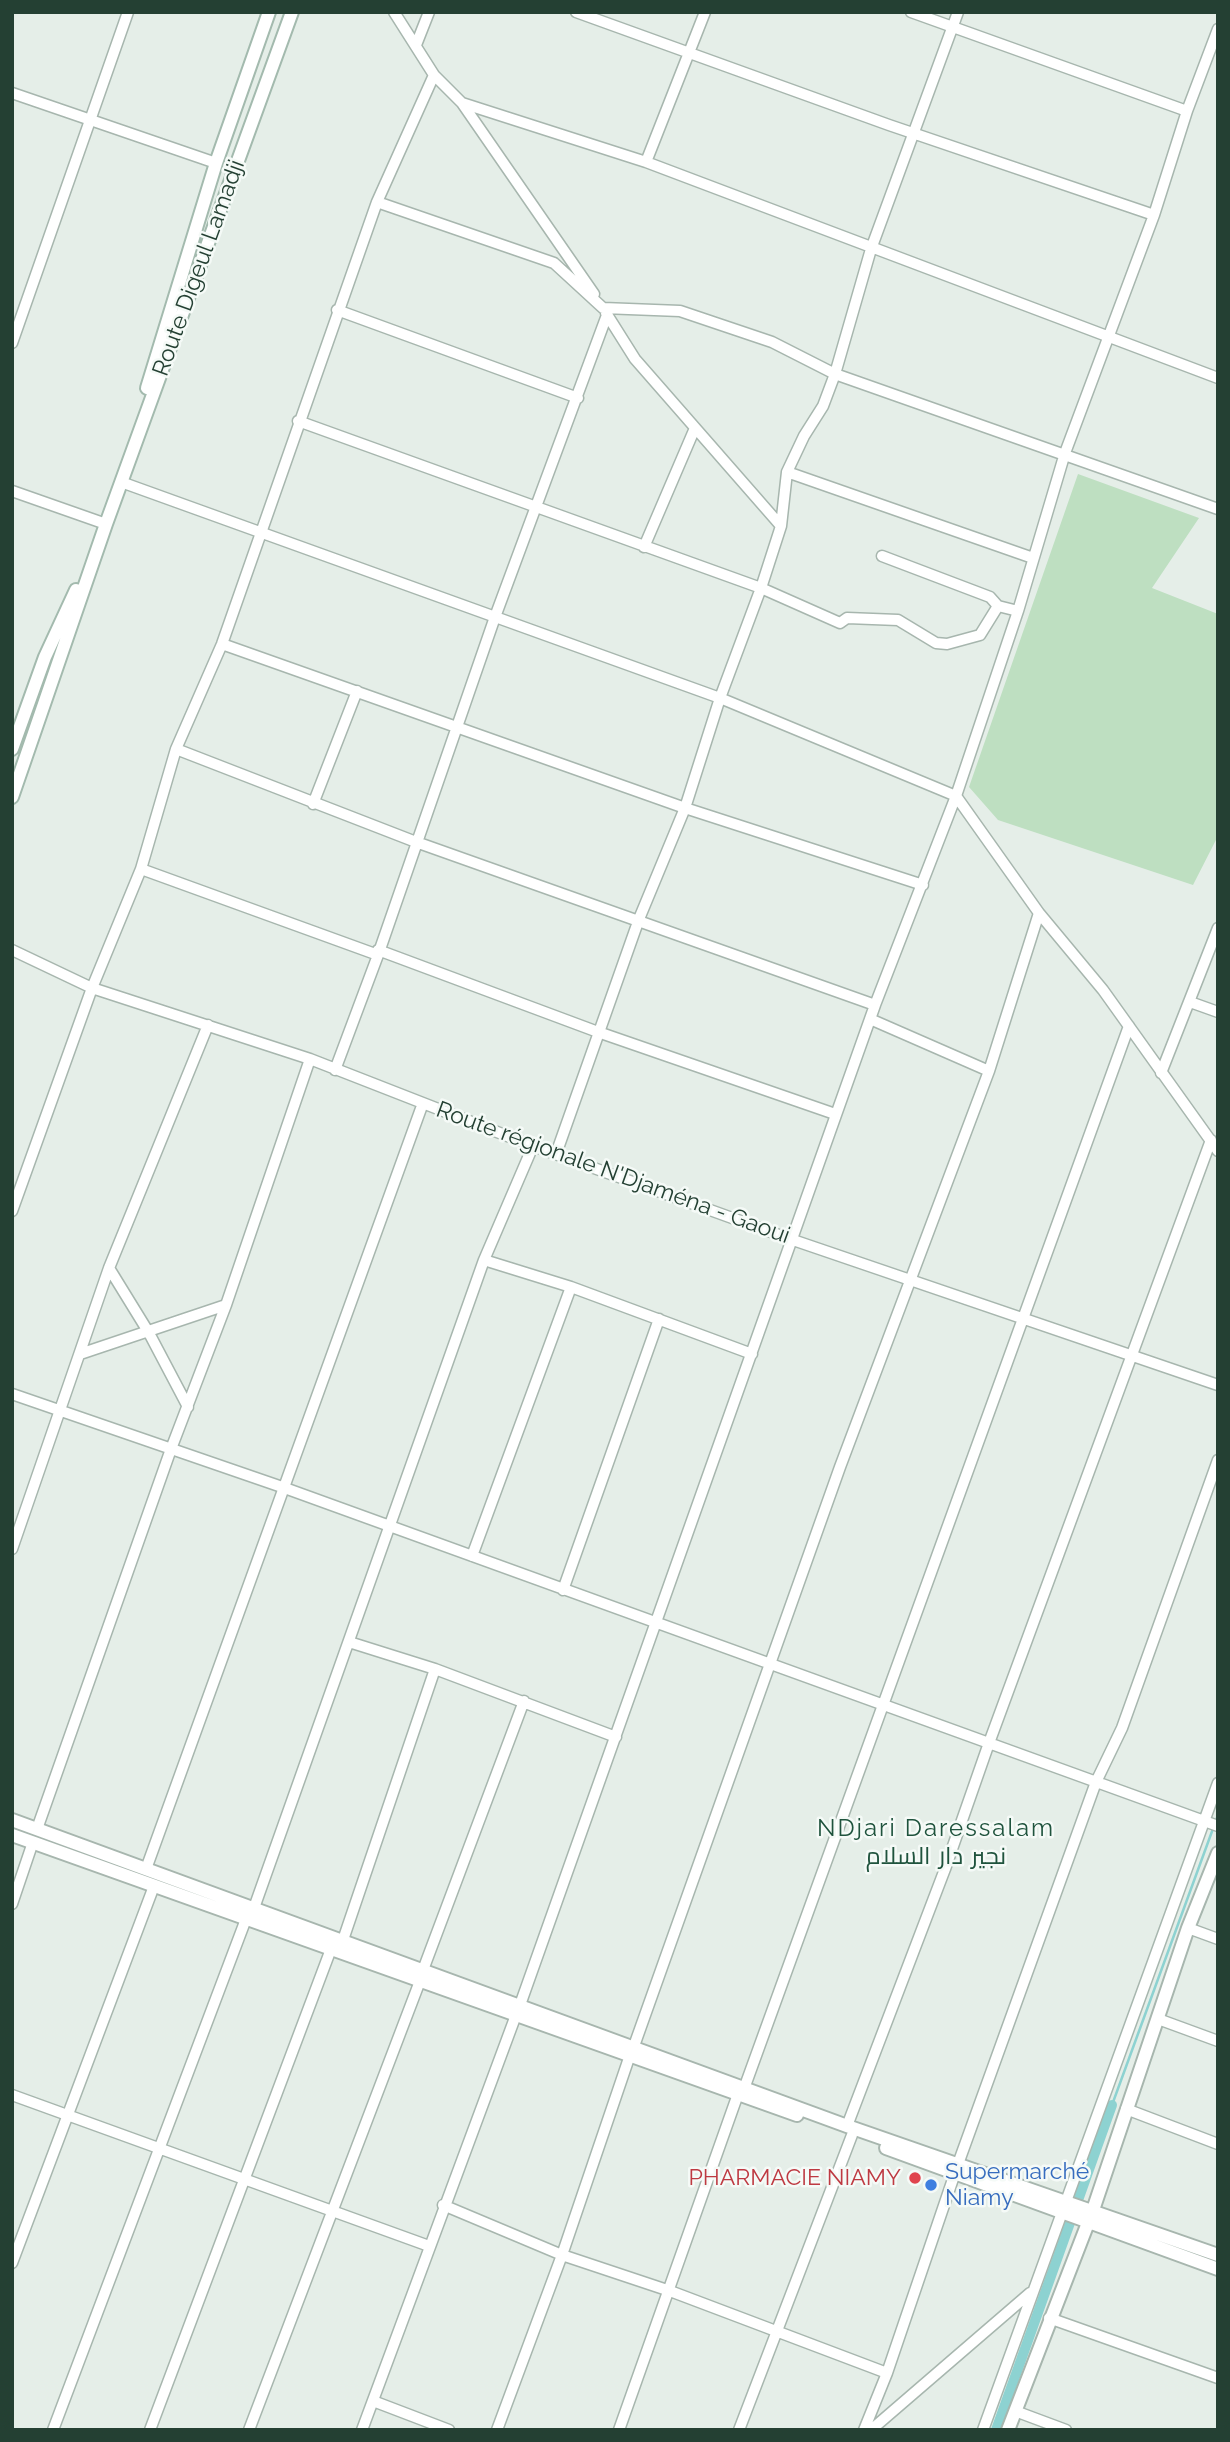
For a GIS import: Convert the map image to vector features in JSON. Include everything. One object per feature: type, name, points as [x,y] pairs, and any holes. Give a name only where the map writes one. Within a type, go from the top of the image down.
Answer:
[{"type":"street","points":[[12,343],[128,12]]},
{"type":"street","name":"Route Digeul Lamadji","points":[[12,749],[45,657],[106,524],[216,163],[269,12]]},
{"type":"street","name":"Route Digeul Lamadji","points":[[12,797],[106,524],[292,12]]},
{"type":"street","points":[[394,12],[434,75],[462,103],[635,359],[781,526]]},
{"type":"street","points":[[416,45],[429,12]]},
{"type":"street","points":[[576,12],[915,134],[1154,215]]},
{"type":"street","points":[[646,162],[705,12]]},
{"type":"street","points":[[911,12],[1187,111]]},
{"type":"street","points":[[556,1154],[639,919],[685,808],[720,698],[761,588],[781,526],[787,472],[823,405],[835,374],[871,249],[958,12]]},
{"type":"street","points":[[362,2430],[617,1737],[835,1114],[956,796],[1018,611],[1065,453],[1154,215],[1187,111],[1218,29]]},
{"type":"street","points":[[12,1211],[92,988],[141,869],[176,749],[222,643],[377,202],[434,75]]},
{"type":"street","points":[[12,93],[216,163]]},
{"type":"street","points":[[462,103],[646,162],[1218,378]]},
{"type":"street","points":[[377,202],[554,263],[605,312],[680,311],[772,342],[835,374],[1218,509]]},
{"type":"street","points":[[337,310],[578,398]]},
{"type":"street","points":[[335,1070],[495,617],[578,398],[605,312]]},
{"type":"street","points":[[298,421],[761,588],[840,623],[847,618],[898,620],[936,643],[947,644],[980,635],[998,606]]},
{"type":"street","points":[[645,547],[695,428]]},
{"type":"street","points":[[787,472],[1033,558]]},
{"type":"street","points":[[121,482],[720,698],[956,796],[1039,913],[1082,963],[1213,1140],[1218,1151]]},
{"type":"street","points":[[12,491],[106,524]]},
{"type":"street","points":[[882,556],[990,597],[998,606],[1018,611]]},
{"type":"street","points":[[222,643],[685,808],[923,885]]},
{"type":"street","points":[[313,804],[357,691]]},
{"type":"street","points":[[176,749],[416,842],[875,1005]]},
{"type":"street","points":[[141,869],[835,1114]]},
{"type":"street","points":[[497,2430],[562,2255],[769,1664],[989,1071],[1039,913]]},
{"type":"street","points":[[1161,1073],[1218,928]]},
{"type":"street","name":"Route régionale N'Djaména - Gaoui","points":[[12,950],[92,988],[310,1059],[533,1146],[793,1240],[1218,1385]]},
{"type":"street","points":[[1189,1002],[1218,1012]]},
{"type":"street","points":[[870,1019],[989,1071]]},
{"type":"street","points":[[12,1549],[109,1268],[208,1025]]},
{"type":"street","points":[[619,2430],[1129,1026]]},
{"type":"street","points":[[12,1904],[171,1449],[226,1305],[310,1059]]},
{"type":"street","points":[[146,1869],[422,1103]]},
{"type":"street","points":[[739,2430],[946,1870],[989,1743],[1131,1355],[1213,1140]]},
{"type":"street","points":[[53,2430],[250,1913],[484,1260],[533,1146]]},
{"type":"street","points":[[484,1260],[571,1287],[752,1354]]},
{"type":"street","points":[[109,1268],[149,1333],[188,1406]]},
{"type":"street","points":[[472,1556],[571,1287]]},
{"type":"street","points":[[80,1354],[226,1305]]},
{"type":"street","points":[[562,1590],[659,1319]]},
{"type":"street","points":[[12,1395],[390,1525],[562,1590],[1218,1826]]},
{"type":"street","points":[[864,2430],[887,2373],[957,2168],[1096,1782],[1122,1728],[1218,1460]]},
{"type":"street","points":[[349,1642],[435,1668],[617,1737]]},
{"type":"street","points":[[343,1940],[435,1668]]},
{"type":"street","points":[[249,2430],[524,1701]]},
{"type":"street","points":[[983,2430],[1033,2290],[1067,2208],[1218,1783]]},
{"type":"street","points":[[12,1821],[35,1836],[155,1886],[343,1940],[422,1975],[1086,2215],[1218,2269]]},
{"type":"street","points":[[12,1835],[35,1836],[146,1869],[331,1949],[422,1975]]},
{"type":"street","points":[[1008,2430],[1126,2109],[1188,1928],[1218,1853]]},
{"type":"street","points":[[12,2263],[155,1886]]},
{"type":"street","points":[[1188,1928],[1218,1938]]},
{"type":"street","points":[[150,2430],[331,1949]]},
{"type":"street","points":[[1158,2019],[1218,2041]]},
{"type":"street","points":[[12,2095],[429,2246]]},
{"type":"street","points":[[1126,2109],[1218,2144]]},
{"type":"street","points":[[443,2206],[562,2255],[670,2291],[887,2373]]},
{"type":"street","points":[[1086,2215],[1218,2255]]},
{"type":"street","points":[[871,2430],[1033,2290]]},
{"type":"street","points":[[1049,2318],[1218,2378]]},
{"type":"street","points":[[373,2401],[449,2430]]},
{"type":"street","points":[[1015,2411],[1066,2430]]},
{"type":"green space","points":[[1078,474],[1199,518],[1152,588],[1218,614],[1218,836],[1193,885],[998,820],[969,787]]},
{"type":"waterway","points":[[1112,2105],[1218,1815]]},
{"type":"waterway","points":[[996,2430],[1112,2105]]},
{"type":"place","name":"PHARMACIE NIAMY","points":[[915,2178]]},
{"type":"place","name":"Supermarché Niamy","points":[[931,2185]]},
{"type":"district","name":"NDjari Daressalam نجير دار السلام","points":[[936,1843]]}]
